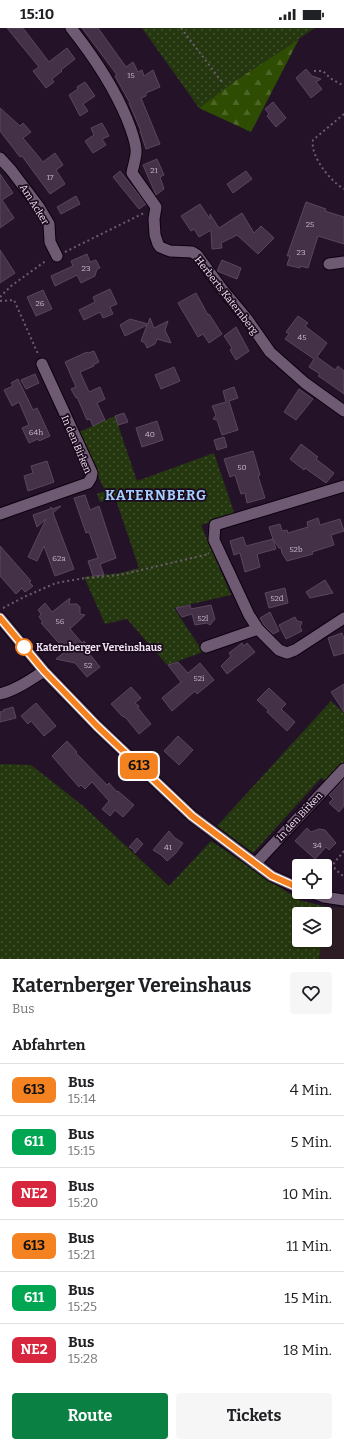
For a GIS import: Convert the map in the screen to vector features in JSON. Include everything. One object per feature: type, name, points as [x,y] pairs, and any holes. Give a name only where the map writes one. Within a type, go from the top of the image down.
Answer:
[{"type":"street","points":[[71,28],[91,54],[108,80],[122,106],[132,133],[136,150],[132,173],[156,207]]},
{"type":"street","name":"Am Acker","points":[[0,158],[26,188],[49,224],[50,242],[57,256]]},
{"type":"street","name":"Herberts Katernberg","points":[[156,207],[154,219],[155,234],[158,244],[164,249],[186,251],[197,255],[222,289],[247,319],[270,352],[305,383],[344,411]]},
{"type":"street","points":[[330,264],[344,262]]},
{"type":"street","name":"In den Birken","points":[[0,514],[88,483],[91,478],[92,473],[42,364]]},
{"type":"street","points":[[344,486],[216,525],[214,540],[249,615],[258,629],[279,650],[287,653],[295,650],[344,618]]},
{"type":"street","points":[[0,618],[44,671],[97,726],[192,816],[272,876],[292,885]]},
{"type":"street","points":[[206,648],[258,629]]},
{"type":"street","points":[[0,694],[19,687],[44,671]]},
{"type":"street","name":"In den Birken","points":[[255,864],[344,769]]},
{"type":"street","points":[[332,898],[344,900]]},
{"type":"path","points":[[181,28],[222,82]]},
{"type":"path","points":[[314,71],[323,71],[330,78],[344,86]]},
{"type":"path","points":[[344,114],[313,140],[312,146],[313,152],[329,178],[344,189]]},
{"type":"path","points":[[0,297],[11,286],[45,261],[156,207]]},
{"type":"path","points":[[0,301],[14,300],[42,364]]},
{"type":"path","points":[[0,609],[56,583],[85,578],[120,575],[209,554],[207,548]]},
{"type":"path","points":[[344,851],[334,863],[335,869],[344,877]]},
{"type":"shaded area","points":[[332,907],[344,908],[344,959],[319,959],[321,947],[332,947]]},
{"type":"green space","points":[[142,28],[315,28],[235,81],[199,108]]},
{"type":"green space","points":[[299,39],[251,132],[199,108],[235,81]]},
{"type":"green space","points":[[115,416],[137,481],[214,453],[235,515],[201,525],[231,595],[174,608],[203,652],[167,665],[127,619],[105,624],[84,577],[120,573],[139,568],[115,497],[100,502],[97,494],[105,491],[79,432]]},
{"type":"green space","points":[[331,701],[344,713],[344,762],[326,782],[321,778],[253,853],[217,826]]},
{"type":"green space","points":[[0,764],[31,765],[82,805],[169,886],[211,841],[292,895],[292,899],[298,899],[327,907],[292,907],[292,947],[321,947],[319,959],[0,959]]},
{"type":"building","points":[[7,28],[23,28],[49,62],[67,48],[75,59],[52,79],[54,82],[46,88],[33,71],[39,67]]},
{"type":"building","points":[[82,28],[98,28],[126,67],[133,62],[138,72],[142,70],[144,76],[153,70],[160,87],[146,93],[146,96],[141,98],[160,144],[146,149],[130,103],[115,76],[117,75]]},
{"type":"building","points":[[306,69],[312,76],[321,79],[316,82],[322,89],[311,98],[296,78]]},
{"type":"building","points":[[85,82],[95,96],[83,104],[88,111],[80,116],[69,95]]},
{"type":"building","points":[[273,102],[286,118],[276,127],[267,116],[269,114],[265,109]]},
{"type":"building","points":[[0,108],[20,126],[23,123],[31,132],[23,138],[43,162],[55,153],[63,165],[56,170],[65,184],[50,194],[22,156],[20,157],[0,131]]},
{"type":"building","points":[[102,123],[109,136],[102,139],[106,145],[93,153],[85,141],[94,135],[91,128]]},
{"type":"building","points":[[157,159],[164,175],[160,177],[164,189],[156,195],[143,165]]},
{"type":"building","points":[[120,171],[146,204],[139,209],[113,177]]},
{"type":"building","points":[[246,171],[252,179],[233,193],[227,184]]},
{"type":"building","points":[[0,174],[13,193],[2,200],[14,218],[0,228]]},
{"type":"building","points":[[76,196],[80,204],[61,214],[57,207]]},
{"type":"building","points":[[306,202],[326,209],[325,211],[344,217],[344,244],[318,236],[308,268],[300,266],[300,268],[287,265],[290,256],[287,256]]},
{"type":"building","points":[[200,204],[210,219],[210,214],[219,228],[242,213],[254,233],[261,226],[274,238],[258,254],[237,235],[221,243],[222,248],[212,249],[211,230],[199,237],[194,229],[191,231],[181,216]]},
{"type":"building","points":[[0,250],[15,273],[0,283]]},
{"type":"building","points":[[87,254],[90,262],[96,260],[100,268],[97,269],[95,276],[81,283],[77,275],[55,286],[51,276],[73,266],[71,261]]},
{"type":"building","points":[[222,260],[241,268],[237,279],[217,271]]},
{"type":"building","points":[[110,289],[117,304],[110,307],[113,314],[103,318],[100,312],[84,320],[79,310],[95,302],[93,297]]},
{"type":"building","points":[[43,290],[52,309],[36,316],[27,297]]},
{"type":"building","points":[[196,293],[208,315],[209,314],[222,334],[209,343],[203,334],[198,337],[178,303]]},
{"type":"building","points":[[298,316],[308,323],[305,326],[327,343],[317,357],[335,370],[338,366],[344,371],[344,394],[318,376],[320,374],[309,367],[314,359],[285,339],[289,334],[286,332]]},
{"type":"building","points":[[150,318],[154,328],[168,321],[165,330],[171,343],[157,339],[155,344],[147,348],[145,343],[141,341],[147,325],[125,336],[120,325],[130,319],[148,324]]},
{"type":"building","points":[[236,327],[249,351],[236,360],[230,350],[232,348],[224,336]]},
{"type":"building","points":[[94,351],[99,362],[93,365],[94,366],[80,372],[89,392],[100,387],[105,399],[97,403],[105,420],[93,426],[90,419],[87,420],[77,397],[76,398],[71,389],[76,387],[65,362],[87,352]]},
{"type":"building","points":[[174,367],[180,381],[161,389],[155,375]]},
{"type":"building","points":[[35,374],[39,383],[26,389],[21,380]]},
{"type":"building","points":[[18,379],[33,410],[37,408],[50,436],[39,441],[38,439],[29,443],[22,428],[29,425],[19,402],[12,406],[4,390],[13,386],[11,383]]},
{"type":"building","points":[[234,387],[238,398],[229,401],[238,430],[222,435],[217,420],[213,419],[216,415],[212,406],[226,402],[223,391]]},
{"type":"building","points":[[299,389],[313,399],[296,420],[284,412]]},
{"type":"building","points":[[124,413],[128,422],[118,425],[115,416]]},
{"type":"building","points":[[157,421],[163,440],[142,447],[136,428]]},
{"type":"building","points":[[224,437],[227,447],[217,450],[214,440]]},
{"type":"building","points":[[301,444],[318,457],[316,459],[334,473],[326,483],[305,468],[304,470],[290,459]]},
{"type":"building","points":[[253,451],[260,475],[258,476],[265,498],[247,503],[245,493],[241,494],[235,475],[230,477],[224,459]]},
{"type":"building","points":[[47,461],[54,482],[28,491],[24,476],[33,473],[31,466]]},
{"type":"building","points":[[85,495],[90,510],[99,506],[116,558],[100,564],[104,575],[93,576],[88,561],[98,558],[89,532],[86,533],[74,498]]},
{"type":"building","points":[[61,506],[53,513],[74,569],[55,576],[44,546],[37,561],[28,557],[46,519],[37,527],[33,515],[50,509],[51,507],[52,509]]},
{"type":"building","points":[[318,518],[320,525],[340,519],[344,531],[331,535],[334,545],[312,552],[313,554],[287,561],[281,548],[279,548],[273,539],[269,527],[280,524],[282,531],[287,530],[288,533],[308,527],[307,522]]},
{"type":"building","points":[[243,537],[246,546],[273,539],[276,549],[257,554],[260,567],[245,572],[240,553],[234,555],[230,541]]},
{"type":"building","points":[[0,546],[31,581],[29,582],[33,586],[25,592],[22,588],[16,594],[0,576]]},
{"type":"building","points":[[325,580],[333,593],[310,598],[306,592]]},
{"type":"building","points":[[285,588],[288,603],[269,608],[265,593]]},
{"type":"building","points":[[70,598],[69,604],[77,604],[80,607],[80,614],[85,615],[70,629],[82,643],[84,641],[90,649],[88,652],[100,667],[87,677],[75,663],[56,659],[66,651],[41,623],[43,622],[39,617],[41,614],[38,610],[45,603],[52,612]]},
{"type":"building","points":[[190,605],[191,609],[211,605],[215,619],[210,625],[207,623],[195,625],[192,614],[182,617],[176,608]]},
{"type":"building","points":[[270,612],[279,631],[273,634],[264,625],[260,618]]},
{"type":"building","points":[[295,617],[297,621],[302,622],[300,627],[302,631],[286,639],[279,625]]},
{"type":"building","points":[[342,633],[344,639],[344,653],[334,656],[328,638]]},
{"type":"building","points":[[242,643],[244,646],[247,643],[255,652],[227,674],[221,666],[231,656],[229,653]]},
{"type":"building","points":[[178,662],[188,673],[200,663],[214,680],[197,694],[195,691],[172,711],[162,698],[181,682],[168,665]]},
{"type":"building","points":[[344,684],[344,712],[331,692]]},
{"type":"building","points":[[131,687],[141,698],[135,703],[139,706],[138,708],[151,724],[139,734],[126,718],[122,716],[111,704]]},
{"type":"building","points":[[269,688],[286,704],[281,709],[295,722],[287,731],[257,700]]},
{"type":"building","points":[[36,703],[56,726],[44,736],[31,721],[28,724],[21,716]]},
{"type":"building","points":[[13,707],[16,718],[0,722],[0,712]]},
{"type":"building","points":[[178,736],[193,750],[179,765],[164,751]]},
{"type":"building","points":[[67,741],[77,752],[76,753],[107,785],[109,783],[117,792],[118,791],[134,805],[123,817],[115,810],[110,816],[102,809],[109,801],[92,782],[85,789],[81,785],[79,787],[52,756]]},
{"type":"building","points":[[344,779],[344,806],[339,812],[329,803],[333,799],[329,795]]},
{"type":"building","points":[[307,828],[311,832],[319,829],[325,830],[336,843],[329,850],[326,847],[315,859],[295,841]]},
{"type":"building","points":[[169,831],[175,838],[183,843],[176,853],[167,861],[153,850]]},
{"type":"building","points":[[137,838],[143,844],[135,853],[133,849],[129,847]]},
{"type":"bus line","name":"613","points":[[0,618],[44,671],[97,726],[192,816],[272,876],[292,885]]},
{"type":"place","name":"Katernberger Vereinshaus","points":[[24,647]]},
{"type":"district","name":"KATERNBERG","points":[[156,495]]}]
